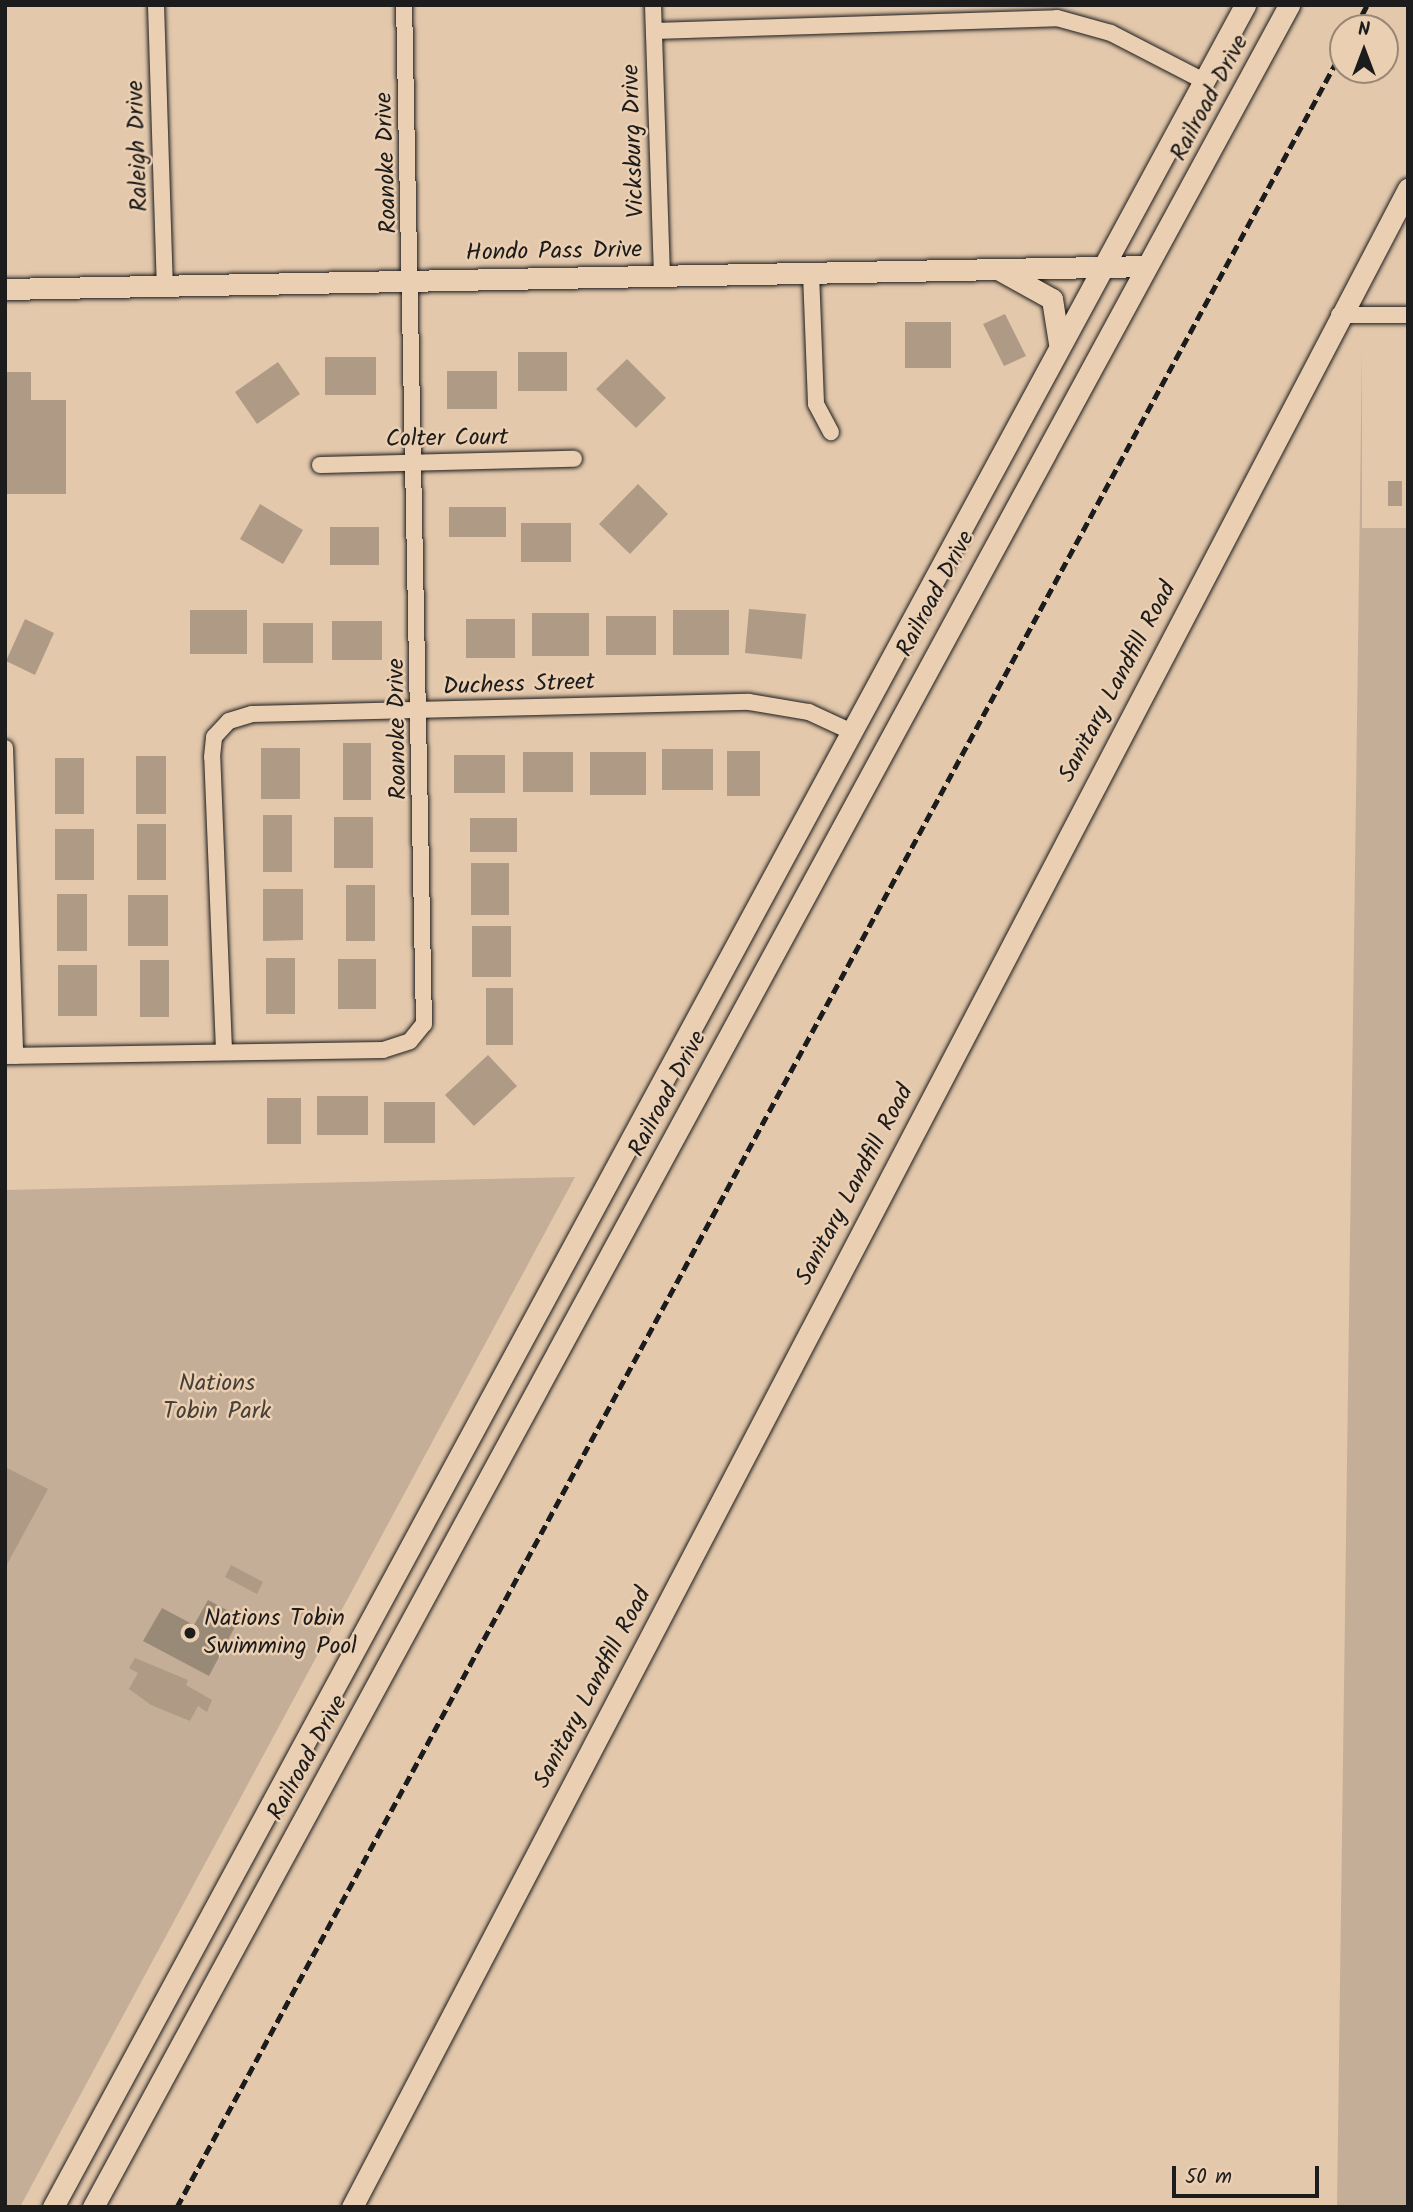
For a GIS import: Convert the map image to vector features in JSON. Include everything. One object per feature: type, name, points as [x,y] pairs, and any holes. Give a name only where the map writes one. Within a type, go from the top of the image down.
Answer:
[{"type":"main road","name":"Railroad Drive","points":[[53,2207],[848,730],[1245,5]]},
{"type":"main road","name":"Railroad Drive","points":[[93,2207],[230,1950],[379,1685],[503,1445],[1289,5]]},
{"type":"main road","name":"Sanitary Landfill Road","points":[[352,2207],[1339,315],[1408,189]]},
{"type":"main road","name":"Hondo Pass Drive","points":[[5,289],[1146,266]]},
{"type":"main road","points":[[996,268],[1052,299],[1061,327],[1058,349]]},
{"type":"main road","points":[[472,1429],[503,1445]]},
{"type":"main road","points":[[198,1935],[230,1950]]},
{"type":"street","name":"Raleigh Drive","points":[[156,5],[165,286]]},
{"type":"street","name":"Roanoke Drive","points":[[10,1056],[224,1050],[383,1050],[421,1031],[426,977],[413,281],[404,5]]},
{"type":"street","name":"Vicksburg Drive","points":[[653,5],[662,276]]},
{"type":"street","points":[[654,31],[1057,18],[1111,33],[1204,81]]},
{"type":"street","points":[[811,273],[816,404],[831,432]]},
{"type":"street","points":[[1339,315],[1408,315]]},
{"type":"street","name":"Colter Court","points":[[320,465],[574,458]]},
{"type":"street","name":"Duchess Street","points":[[224,1050],[214,737],[229,721],[252,714],[749,702],[809,712],[848,730]]},
{"type":"street","points":[[5,748],[10,1056]]},
{"type":"green space","points":[[1362,348],[1362,528],[1408,528],[1408,2207],[1337,2207]]},
{"type":"green space","name":"Nations Tobin Park","points":[[575,1177],[20,2207],[5,2207],[5,1190]]},
{"type":"shaded area","name":"Nations Tobin Swimming Pool","points":[[208,1600],[240,1617],[209,1676],[143,1641],[162,1608],[194,1625]]},
{"type":"building","points":[[1005,314],[1026,356],[1004,366],[983,324]]},
{"type":"building","points":[[905,322],[951,322],[951,368],[905,368]]},
{"type":"building","points":[[518,352],[567,352],[567,391],[518,391]]},
{"type":"building","points":[[325,357],[376,357],[376,395],[325,395]]},
{"type":"building","points":[[627,359],[666,398],[636,428],[596,389]]},
{"type":"building","points":[[278,362],[300,394],[257,424],[235,392]]},
{"type":"building","points":[[447,371],[497,371],[497,409],[447,409]]},
{"type":"building","points":[[5,372],[31,372],[31,400],[66,400],[66,494],[5,494]]},
{"type":"building","points":[[1388,481],[1402,481],[1402,506],[1388,506]]},
{"type":"building","points":[[638,484],[668,514],[630,554],[599,524]]},
{"type":"building","points":[[260,504],[303,530],[283,564],[240,539]]},
{"type":"building","points":[[449,507],[506,507],[506,537],[449,537]]},
{"type":"building","points":[[521,523],[571,523],[571,562],[521,562]]},
{"type":"building","points":[[330,527],[379,527],[379,565],[330,565]]},
{"type":"building","points":[[749,609],[806,614],[802,659],[745,653]]},
{"type":"building","points":[[190,610],[247,610],[247,654],[190,654]]},
{"type":"building","points":[[673,610],[729,610],[729,655],[673,655]]},
{"type":"building","points":[[532,613],[589,613],[589,656],[532,656]]},
{"type":"building","points":[[606,616],[656,616],[656,655],[606,655]]},
{"type":"building","points":[[25,619],[54,633],[35,675],[6,661]]},
{"type":"building","points":[[466,619],[515,619],[515,658],[466,658]]},
{"type":"building","points":[[332,621],[382,621],[382,660],[332,660]]},
{"type":"building","points":[[263,623],[313,623],[313,663],[263,663]]},
{"type":"building","points":[[343,743],[371,743],[371,800],[343,800]]},
{"type":"building","points":[[261,748],[300,748],[300,799],[261,799]]},
{"type":"building","points":[[662,749],[713,749],[713,790],[662,790]]},
{"type":"building","points":[[727,751],[760,751],[760,796],[727,796]]},
{"type":"building","points":[[523,752],[573,752],[573,792],[523,792]]},
{"type":"building","points":[[590,752],[646,752],[646,795],[590,795]]},
{"type":"building","points":[[454,755],[505,755],[505,793],[454,793]]},
{"type":"building","points":[[136,756],[166,756],[166,814],[136,814]]},
{"type":"building","points":[[55,758],[84,758],[84,814],[55,814]]},
{"type":"building","points":[[263,815],[292,815],[292,872],[263,872]]},
{"type":"building","points":[[334,817],[373,817],[373,868],[334,868]]},
{"type":"building","points":[[470,818],[517,818],[517,852],[470,852]]},
{"type":"building","points":[[137,824],[166,824],[166,880],[137,880]]},
{"type":"building","points":[[55,829],[94,829],[94,880],[55,880]]},
{"type":"building","points":[[471,863],[509,863],[509,915],[471,915]]},
{"type":"building","points":[[346,885],[375,885],[375,941],[346,941]]},
{"type":"building","points":[[263,889],[303,889],[303,940],[263,941]]},
{"type":"building","points":[[57,894],[87,894],[87,951],[57,951]]},
{"type":"building","points":[[128,895],[168,895],[168,946],[128,946]]},
{"type":"building","points":[[472,926],[511,926],[511,977],[472,977]]},
{"type":"building","points":[[266,958],[295,958],[295,1014],[266,1014]]},
{"type":"building","points":[[338,959],[376,959],[376,1009],[338,1009]]},
{"type":"building","points":[[140,960],[169,960],[169,1017],[140,1017]]},
{"type":"building","points":[[58,965],[97,965],[97,1016],[58,1016]]},
{"type":"building","points":[[486,988],[513,988],[513,1045],[486,1045]]},
{"type":"building","points":[[488,1055],[517,1086],[474,1126],[445,1095]]},
{"type":"building","points":[[317,1096],[368,1096],[368,1135],[317,1135]]},
{"type":"building","points":[[267,1098],[301,1098],[301,1144],[267,1144]]},
{"type":"building","points":[[384,1102],[435,1102],[435,1143],[384,1143]]},
{"type":"building","points":[[5,1467],[48,1489],[5,1568]]},
{"type":"building","points":[[231,1565],[263,1582],[257,1594],[225,1577]]},
{"type":"building","points":[[135,1658],[188,1680],[186,1685],[212,1700],[207,1712],[198,1706],[190,1721],[151,1705],[129,1689],[138,1673],[129,1668]]},
{"type":"railway","points":[[1362,14],[1367,5]]},
{"type":"railway","points":[[177,2207],[1329,76]]},
{"type":"place","name":"Nations Tobin Swimming Pool","points":[[190,1633]]}]
